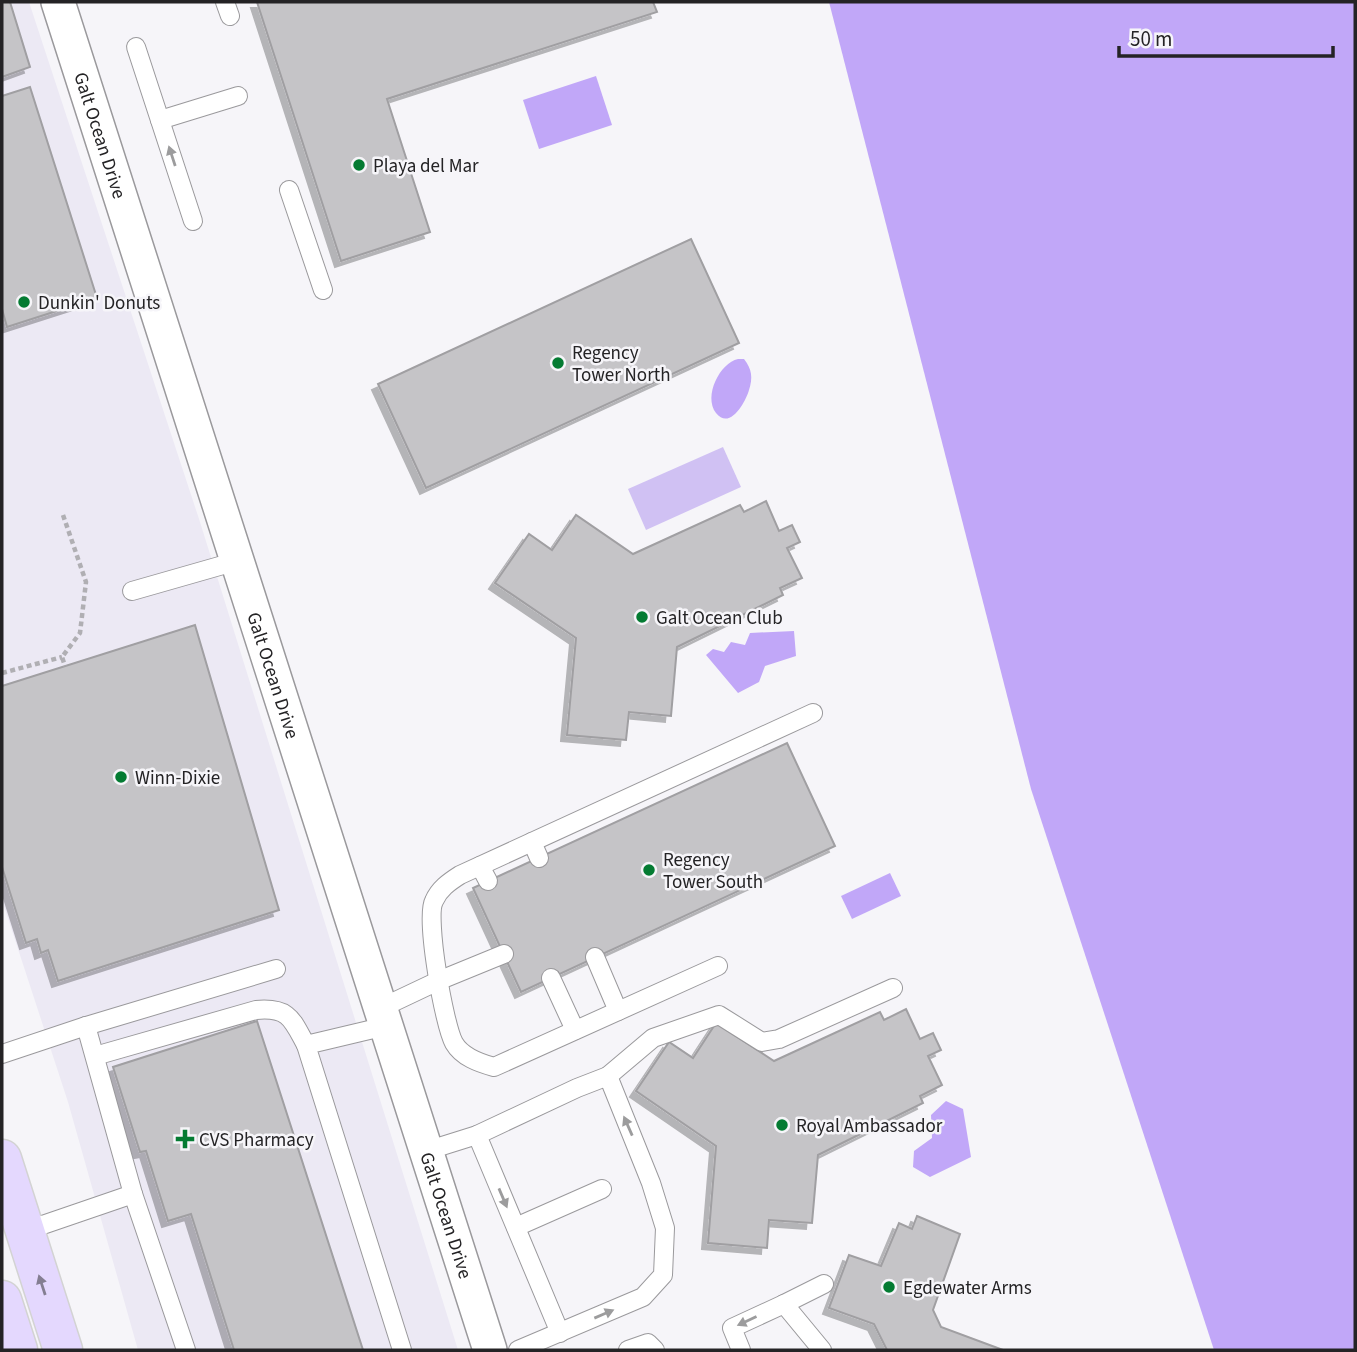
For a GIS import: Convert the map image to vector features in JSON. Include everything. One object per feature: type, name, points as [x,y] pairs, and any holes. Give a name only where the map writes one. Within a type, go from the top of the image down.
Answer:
[{"type":"main road","points":[[2,1159],[63,1350]]},
{"type":"street","name":"Galt Ocean Drive","points":[[58,2],[490,1350]]},
{"type":"lane","points":[[136,47],[193,221]]},
{"type":"lane","points":[[160,120],[238,96]]},
{"type":"lane","points":[[289,190],[323,290]]},
{"type":"lane","points":[[132,592],[237,561]]},
{"type":"lane","points":[[718,966],[494,1067],[474,1062],[454,1043],[438,981],[431,933],[432,903],[442,888],[460,875],[484,873],[535,850],[813,713]]},
{"type":"lane","points":[[306,1045],[383,1017],[438,981],[504,954]]},
{"type":"lane","points":[[595,957],[618,1011]]},
{"type":"lane","points":[[2,1054],[276,969]]},
{"type":"lane","points":[[551,978],[575,1030]]},
{"type":"lane","points":[[426,1151],[477,1135],[608,1076],[653,1038],[719,1015],[762,1041],[779,1039],[893,988]]},
{"type":"lane","points":[[95,1056],[256,1010],[273,1008],[291,1019],[306,1045],[402,1350]]},
{"type":"lane","points":[[86,1026],[134,1194],[186,1350]]},
{"type":"lane","points":[[519,1350],[643,1297],[663,1275],[665,1228],[651,1183],[608,1076]]},
{"type":"lane","points":[[477,1135],[561,1333]]},
{"type":"lane","points":[[516,1227],[603,1189]]},
{"type":"lane","points":[[25,1231],[134,1194]]},
{"type":"lane","points":[[741,1350],[732,1328],[824,1284]]},
{"type":"lane","points":[[784,1304],[822,1350]]},
{"type":"lane","points":[[628,1350],[648,1343],[655,1350]]},
{"type":"path","points":[[2,673],[62,657],[80,633],[86,582],[63,514]]},
{"type":"path","points":[[62,657],[65,666]]},
{"type":"shaded area","points":[[2,2],[29,2],[200,522],[458,1350],[138,1350],[68,1102],[2,900]]},
{"type":"shaded area","points":[[829,2],[1355,2],[1355,1350],[1214,1350],[1031,789]]},
{"type":"shaded area","points":[[596,76],[612,125],[539,149],[523,100]]},
{"type":"shaded area","points":[[738,359],[744,359],[749,366],[750,386],[745,401],[737,412],[727,419],[721,418],[712,406],[715,381],[725,367]]},
{"type":"shaded area","points":[[723,447],[741,487],[646,530],[628,489]]},
{"type":"shaded area","points":[[794,631],[796,656],[765,666],[759,682],[738,693],[706,655],[713,649],[724,652],[731,642],[745,645],[750,633]]},
{"type":"shaded area","points":[[890,873],[901,896],[852,919],[841,896]]},
{"type":"shaded area","points":[[946,1101],[963,1109],[971,1157],[930,1177],[913,1167],[914,1151],[932,1138],[931,1115]]},
{"type":"building","points":[[2,2],[10,2],[30,67],[2,77]]},
{"type":"building","name":"Playa del Mar","points":[[257,2],[653,2],[657,12],[387,99],[430,232],[341,261]]},
{"type":"building","points":[[30,87],[97,298],[7,327],[2,309],[2,96]]},
{"type":"building","name":"Regency Tower North","points":[[691,239],[739,343],[426,488],[378,384]]},
{"type":"building","name":"Galt Ocean Club","points":[[766,501],[779,531],[792,525],[800,542],[787,548],[802,578],[780,588],[783,595],[677,647],[671,716],[629,712],[626,740],[567,735],[576,638],[495,583],[529,534],[552,550],[576,515],[633,554],[740,505],[744,512]]},
{"type":"building","name":"Winn-Dixie","points":[[195,625],[279,910],[58,981],[48,950],[41,953],[37,939],[26,943],[2,867],[2,686]]},
{"type":"building","name":"Regency Tower South","points":[[787,743],[835,846],[521,992],[473,888]]},
{"type":"building","name":"Royal Ambassador","points":[[906,1009],[920,1039],[933,1033],[941,1050],[928,1056],[942,1085],[920,1096],[923,1103],[818,1155],[812,1223],[769,1220],[767,1248],[708,1243],[716,1146],[636,1091],[669,1042],[693,1058],[716,1023],[774,1061],[880,1012],[884,1020]]},
{"type":"building","points":[[257,1021],[363,1350],[234,1350],[191,1214],[168,1221],[146,1151],[140,1152],[113,1067]]},
{"type":"building","name":"Egdewater Arms","points":[[917,1216],[960,1234],[933,1310],[941,1327],[1003,1350],[887,1350],[874,1324],[829,1308],[849,1255],[881,1266],[899,1223],[912,1229]]},
{"type":"place","name":"Playa del Mar","points":[[359,165]]},
{"type":"place","name":"Dunkin' Donuts","points":[[24,302]]},
{"type":"place","name":"Regency Tower North","points":[[558,363]]},
{"type":"place","name":"Galt Ocean Club","points":[[642,617]]},
{"type":"place","name":"Winn-Dixie","points":[[121,777]]},
{"type":"place","name":"Regency Tower South","points":[[649,870]]},
{"type":"place","name":"Royal Ambassador","points":[[782,1125]]},
{"type":"place","name":"CVS Pharmacy","points":[[185,1139]]},
{"type":"place","name":"Egdewater Arms","points":[[889,1287]]}]
